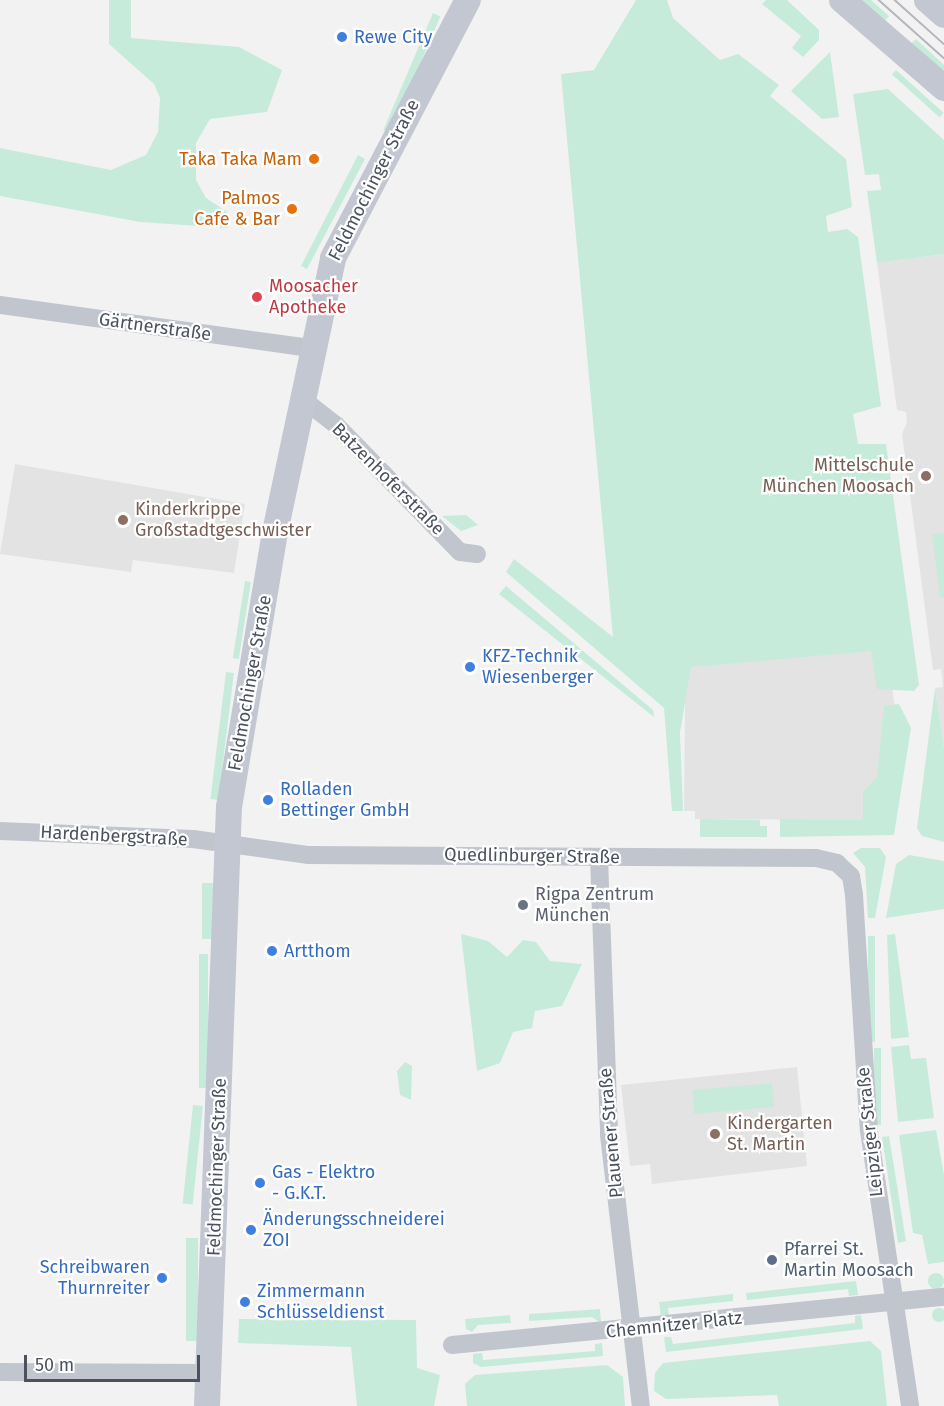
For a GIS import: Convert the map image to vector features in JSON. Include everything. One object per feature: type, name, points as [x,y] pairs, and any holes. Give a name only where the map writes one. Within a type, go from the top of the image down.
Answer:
[{"type":"street","name":"Feldmochinger Straße","points":[[207,1406],[229,807],[300,397],[333,258],[468,0]]},
{"type":"street","points":[[842,0],[944,88]]},
{"type":"street","points":[[927,0],[944,15]]},
{"type":"street","name":"Gärtnerstraße","points":[[0,305],[310,348]]},
{"type":"street","name":"Batzenhoferstraße","points":[[300,397],[336,425],[460,552],[477,554]]},
{"type":"street","name":"Hardenbergstraße","points":[[0,831],[193,839],[226,846]]},
{"type":"street","name":"Quedlinburger Straße","points":[[226,846],[309,855],[816,858],[837,863]]},
{"type":"street","name":"Plauener Straße","points":[[599,858],[609,1135],[641,1406]]},
{"type":"street","name":"Leipziger Straße","points":[[837,863],[851,876],[854,895],[869,1131],[910,1406]]},
{"type":"street","name":"Chemnitzer Platz","points":[[452,1345],[633,1330],[944,1297]]},
{"type":"street","points":[[0,1372],[209,1373]]},
{"type":"shaded area","name":"Mittelschule München Moosach","points":[[944,254],[944,748],[935,688],[943,687],[941,669],[933,670],[902,434],[907,422],[906,412],[897,410],[877,263]]},
{"type":"shaded area","name":"Kinderkrippe Großstadtgeschwister","points":[[15,464],[245,504],[234,573],[133,560],[131,572],[0,554]]},
{"type":"shaded area","points":[[884,622],[896,717],[884,825],[862,820],[695,819],[695,811],[684,811],[685,704],[666,685],[662,651]]},
{"type":"shaded area","name":"Kindergarten St. Martin","points":[[797,1067],[807,1166],[652,1184],[650,1164],[630,1166],[621,1085]]},
{"type":"green space","points":[[109,0],[131,0],[131,38],[239,47],[282,70],[267,112],[210,119],[196,143],[196,180],[206,198],[227,212],[228,228],[140,222],[0,196],[0,148],[111,170],[146,155],[158,132],[160,98],[154,84],[109,44]]},
{"type":"green space","points":[[636,0],[667,0],[673,18],[720,60],[738,54],[779,85],[770,96],[846,159],[852,207],[826,216],[828,232],[847,229],[858,237],[881,406],[853,414],[858,444],[886,444],[919,685],[914,691],[877,689],[871,651],[691,667],[680,733],[683,811],[672,811],[664,708],[506,572],[514,559],[613,637],[561,74],[594,70]]},
{"type":"green space","points":[[766,0],[787,0],[819,30],[819,40],[803,57],[792,48],[801,36],[762,4]]},
{"type":"green space","points":[[860,0],[871,0],[889,16],[884,22]]},
{"type":"green space","points":[[433,13],[440,16],[391,133],[383,130]]},
{"type":"green space","points":[[916,39],[944,65],[944,75],[909,45]]},
{"type":"green space","points":[[830,52],[839,117],[822,119],[791,91]]},
{"type":"green space","points":[[896,70],[944,113],[940,117],[892,74]]},
{"type":"green space","points":[[888,89],[944,140],[944,254],[877,263],[867,191],[881,190],[879,174],[865,175],[853,94]]},
{"type":"green space","points":[[358,155],[365,159],[307,269],[301,266]]},
{"type":"green space","points":[[466,515],[478,525],[461,531],[442,516]]},
{"type":"green space","points":[[944,533],[944,597],[940,597],[932,534]]},
{"type":"green space","points":[[245,581],[251,582],[239,659],[233,658]]},
{"type":"green space","points":[[506,586],[653,710],[654,717],[499,594]]},
{"type":"green space","points":[[226,672],[234,673],[218,800],[210,799]]},
{"type":"green space","points":[[935,688],[944,748],[944,842],[922,836],[917,828]]},
{"type":"green space","points":[[899,704],[911,728],[894,835],[780,837],[780,819],[863,820],[863,792],[877,777],[884,706]]},
{"type":"green space","points":[[700,819],[760,820],[760,826],[767,826],[767,837],[700,837]]},
{"type":"green space","points":[[861,848],[880,848],[886,857],[875,918],[868,918],[865,867],[853,853]]},
{"type":"green space","points":[[909,855],[944,861],[944,909],[886,918],[896,864]]},
{"type":"green space","points":[[202,883],[213,883],[213,939],[202,939]]},
{"type":"green space","points":[[461,934],[488,941],[507,957],[523,940],[536,942],[550,961],[582,964],[562,1006],[535,1011],[532,1028],[513,1032],[500,1063],[477,1071]]},
{"type":"green space","points":[[895,934],[909,1037],[891,1039],[887,935]]},
{"type":"green space","points":[[868,936],[875,936],[875,1042],[868,1042]]},
{"type":"green space","points":[[199,954],[208,954],[208,1088],[199,1088]]},
{"type":"green space","points":[[909,1045],[911,1059],[926,1058],[934,1118],[898,1122],[891,1047]]},
{"type":"green space","points":[[874,1048],[881,1048],[881,1125],[874,1125]]},
{"type":"green space","points":[[405,1062],[412,1066],[411,1100],[400,1095],[397,1071]]},
{"type":"green space","points":[[772,1083],[774,1107],[694,1114],[692,1090]]},
{"type":"green space","points":[[193,1105],[203,1106],[193,1205],[183,1203]]},
{"type":"green space","points":[[936,1130],[944,1175],[944,1262],[928,1264],[922,1235],[913,1233],[899,1135]]},
{"type":"green space","points":[[889,1136],[906,1241],[898,1243],[882,1137]]},
{"type":"green space","points":[[186,1238],[198,1238],[198,1341],[186,1341]]},
{"type":"green space","points":[[936,1273],[942,1275],[944,1281],[942,1287],[936,1289],[930,1287],[928,1281],[930,1275]]},
{"type":"green space","points":[[856,1281],[858,1295],[849,1296],[848,1289],[747,1300],[746,1293]]},
{"type":"green space","points":[[733,1294],[733,1301],[668,1308],[669,1316],[661,1317],[659,1302]]},
{"type":"green space","points":[[939,1308],[944,1310],[946,1315],[944,1320],[939,1322],[934,1320],[932,1315],[934,1310]]},
{"type":"green space","points":[[600,1309],[601,1323],[592,1317],[529,1321],[529,1314]]},
{"type":"green space","points":[[510,1315],[511,1323],[478,1325],[472,1332],[466,1329],[465,1319]]},
{"type":"green space","points":[[861,1315],[863,1329],[666,1352],[664,1337],[671,1337],[673,1344],[855,1323],[855,1316]]},
{"type":"green space","points":[[239,1319],[416,1320],[417,1368],[440,1375],[434,1406],[357,1406],[351,1347],[238,1343]]},
{"type":"green space","points":[[870,1341],[881,1351],[887,1406],[779,1406],[777,1395],[666,1399],[654,1391],[655,1373],[663,1363]]},
{"type":"green space","points":[[602,1343],[603,1356],[481,1367],[473,1363],[473,1354],[482,1353],[483,1360],[595,1351],[595,1344]]},
{"type":"green space","points":[[607,1365],[623,1377],[625,1406],[467,1406],[465,1384],[475,1375]]},
{"type":"tram line","points":[[879,0],[944,58]]},
{"type":"tram line","points":[[895,0],[944,44]]},
{"type":"place","name":"Rewe City","points":[[342,37]]},
{"type":"place","name":"Taka Taka Mam","points":[[314,159]]},
{"type":"place","name":"Palmos Cafe & Bar","points":[[292,209]]},
{"type":"place","name":"Moosacher Apotheke","points":[[257,297]]},
{"type":"place","name":"Mittelschule München Moosach","points":[[926,476]]},
{"type":"place","name":"Kinderkrippe Großstadtgeschwister","points":[[123,520]]},
{"type":"place","name":"KFZ-Technik Wiesenberger","points":[[470,667]]},
{"type":"place","name":"Rolladen Bettinger GmbH","points":[[268,800]]},
{"type":"place","name":"Rigpa Zentrum München","points":[[523,905]]},
{"type":"place","name":"Artthom","points":[[272,951]]},
{"type":"place","name":"Kindergarten St. Martin","points":[[715,1134]]},
{"type":"place","name":"Gas - Elektro - G.K.T.","points":[[260,1183]]},
{"type":"place","name":"Änderungsschneiderei ZOI","points":[[251,1230]]},
{"type":"place","name":"Pfarrei St. Martin Moosach","points":[[772,1260]]},
{"type":"place","name":"Schreibwaren Thurnreiter","points":[[162,1278]]},
{"type":"place","name":"Zimmermann Schlüsseldienst","points":[[245,1302]]}]
